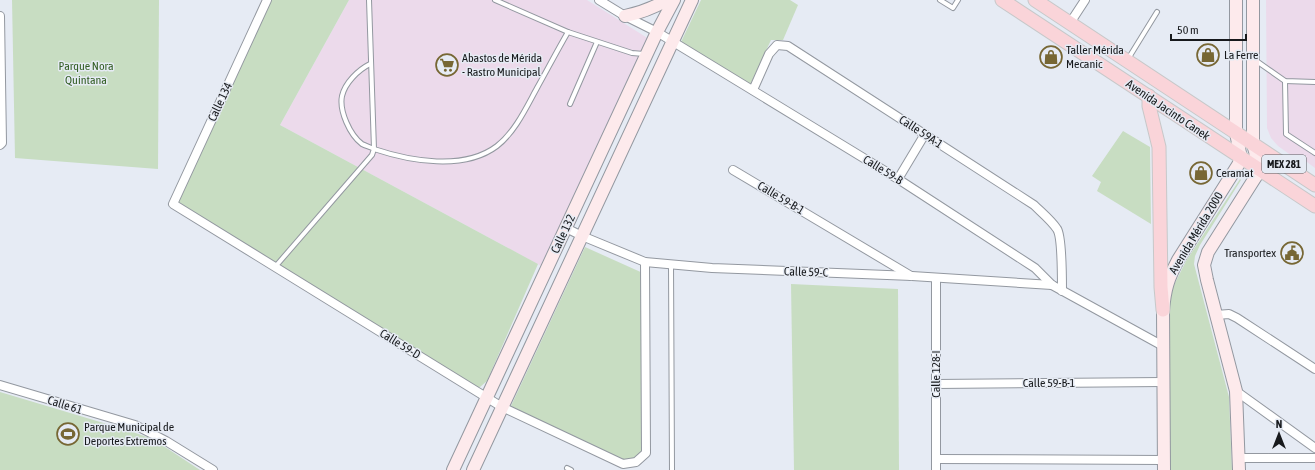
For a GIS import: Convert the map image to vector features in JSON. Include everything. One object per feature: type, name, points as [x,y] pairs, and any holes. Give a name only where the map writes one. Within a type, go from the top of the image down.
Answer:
[{"type":"main road","name":"Avenida Jacinto Canek","points":[[1002,0],[1315,206]]},
{"type":"main road","name":"Avenida Jacinto Canek","points":[[1036,0],[1236,133],[1314,181]]},
{"type":"main road","points":[[1149,96],[1149,106],[1159,147],[1161,287],[1163,310]]},
{"type":"street","name":"Calle 134","points":[[173,204],[268,0]]},
{"type":"street","name":"Calle 59-B","points":[[599,0],[625,16],[673,41],[898,179],[1035,268],[1052,285],[1163,346]]},
{"type":"street","points":[[625,16],[639,13],[667,0]]},
{"type":"street","name":"Calle 132","points":[[453,470],[657,32],[674,0]]},
{"type":"street","name":"Calle 132","points":[[473,470],[692,0]]},
{"type":"street","points":[[1070,23],[1085,0]]},
{"type":"street","points":[[1236,0],[1236,133],[1241,158]]},
{"type":"street","points":[[1253,0],[1253,144],[1260,170]]},
{"type":"street","points":[[0,16],[2,143],[0,145]]},
{"type":"street","name":"Calle 59A-1","points":[[753,90],[769,54],[777,45],[788,46],[925,134],[1034,205],[1058,230],[1061,242],[1060,254],[1062,291]]},
{"type":"street","points":[[898,179],[925,134]]},
{"type":"street","name":"Avenida Mérida 2000","points":[[1164,465],[1163,310],[1165,289],[1170,274],[1178,260],[1241,158]]},
{"type":"street","name":"Calle 59-B-1","points":[[733,170],[912,276]]},
{"type":"street","name":"Avenida Mérida 2000","points":[[1239,464],[1236,391],[1204,265],[1208,252],[1260,170]]},
{"type":"street","name":"Calle 59-D","points":[[173,204],[502,407],[623,464],[636,462],[646,452],[645,262]]},
{"type":"street","name":"Calle 59-C","points":[[566,228],[645,262],[712,268],[912,276],[1052,285]]},
{"type":"street","name":"Calle 128-I","points":[[936,278],[936,470]]},
{"type":"street","points":[[1216,315],[1229,314],[1237,318],[1315,369]]},
{"type":"street","name":"Calle 59-B-1","points":[[936,384],[1163,382]]},
{"type":"street","name":"Calle 61","points":[[0,385],[135,425],[166,441],[213,470]]},
{"type":"street","points":[[1236,391],[1315,448]]},
{"type":"street","points":[[1239,464],[1315,458]]},
{"type":"street","points":[[936,459],[1164,465]]},
{"type":"lane","points":[[275,267],[372,155],[374,149],[369,0]]},
{"type":"lane","points":[[495,0],[568,32],[632,53],[647,54]]},
{"type":"lane","points":[[940,0],[953,8],[958,0]]},
{"type":"lane","points":[[1127,61],[1157,12]]},
{"type":"lane","points":[[370,64],[362,68],[350,80],[342,96],[343,116],[350,130],[362,143],[374,149],[405,157],[449,162],[486,153],[498,145],[524,112],[568,32]]},
{"type":"lane","points":[[570,104],[597,42]]},
{"type":"lane","points":[[1253,59],[1285,81],[1315,82]]},
{"type":"lane","points":[[1285,81],[1286,134],[1315,154]]},
{"type":"lane","points":[[671,264],[672,470]]},
{"type":"shaded area","name":"Abastos de Mérida - Rastro Municipal","points":[[349,0],[587,0],[649,39],[545,268],[280,125]]},
{"type":"shaded area","points":[[1266,0],[1315,0],[1315,168],[1303,159],[1292,156],[1278,146],[1271,138],[1267,128]]},
{"type":"green space","name":"Parque Nora Quintana","points":[[12,0],[159,0],[158,169],[15,158]]},
{"type":"green space","points":[[267,0],[349,0],[280,125],[538,264],[487,381],[480,387],[474,387],[173,204]]},
{"type":"green space","points":[[701,0],[790,0],[798,5],[783,40],[771,40],[750,85],[681,42]]},
{"type":"green space","points":[[1123,131],[1150,147],[1151,224],[1097,191],[1101,182],[1092,176]]},
{"type":"green space","points":[[1240,179],[1241,180],[1200,245],[1195,256],[1194,264],[1229,397],[1232,470],[1169,470],[1168,311],[1172,289],[1186,261]]},
{"type":"green space","points":[[585,247],[645,274],[646,453],[623,464],[511,406]]},
{"type":"green space","points":[[791,284],[898,289],[899,470],[794,470]]},
{"type":"green space","name":"Parque Municipal de Deportes Extremos","points":[[0,392],[147,437],[159,443],[200,470],[0,470]]},
{"type":"place","name":"La Ferre","points":[[1208,55]]},
{"type":"place","name":"Taller Mérida Mecanic","points":[[1051,57]]},
{"type":"place","name":"Abastos de Mérida - Rastro Municipal","points":[[447,65]]},
{"type":"place","name":"Ceramat","points":[[1201,173]]},
{"type":"place","name":"Transportex","points":[[1292,253]]},
{"type":"place","name":"Parque Municipal de Deportes Extremos","points":[[68,434]]}]
